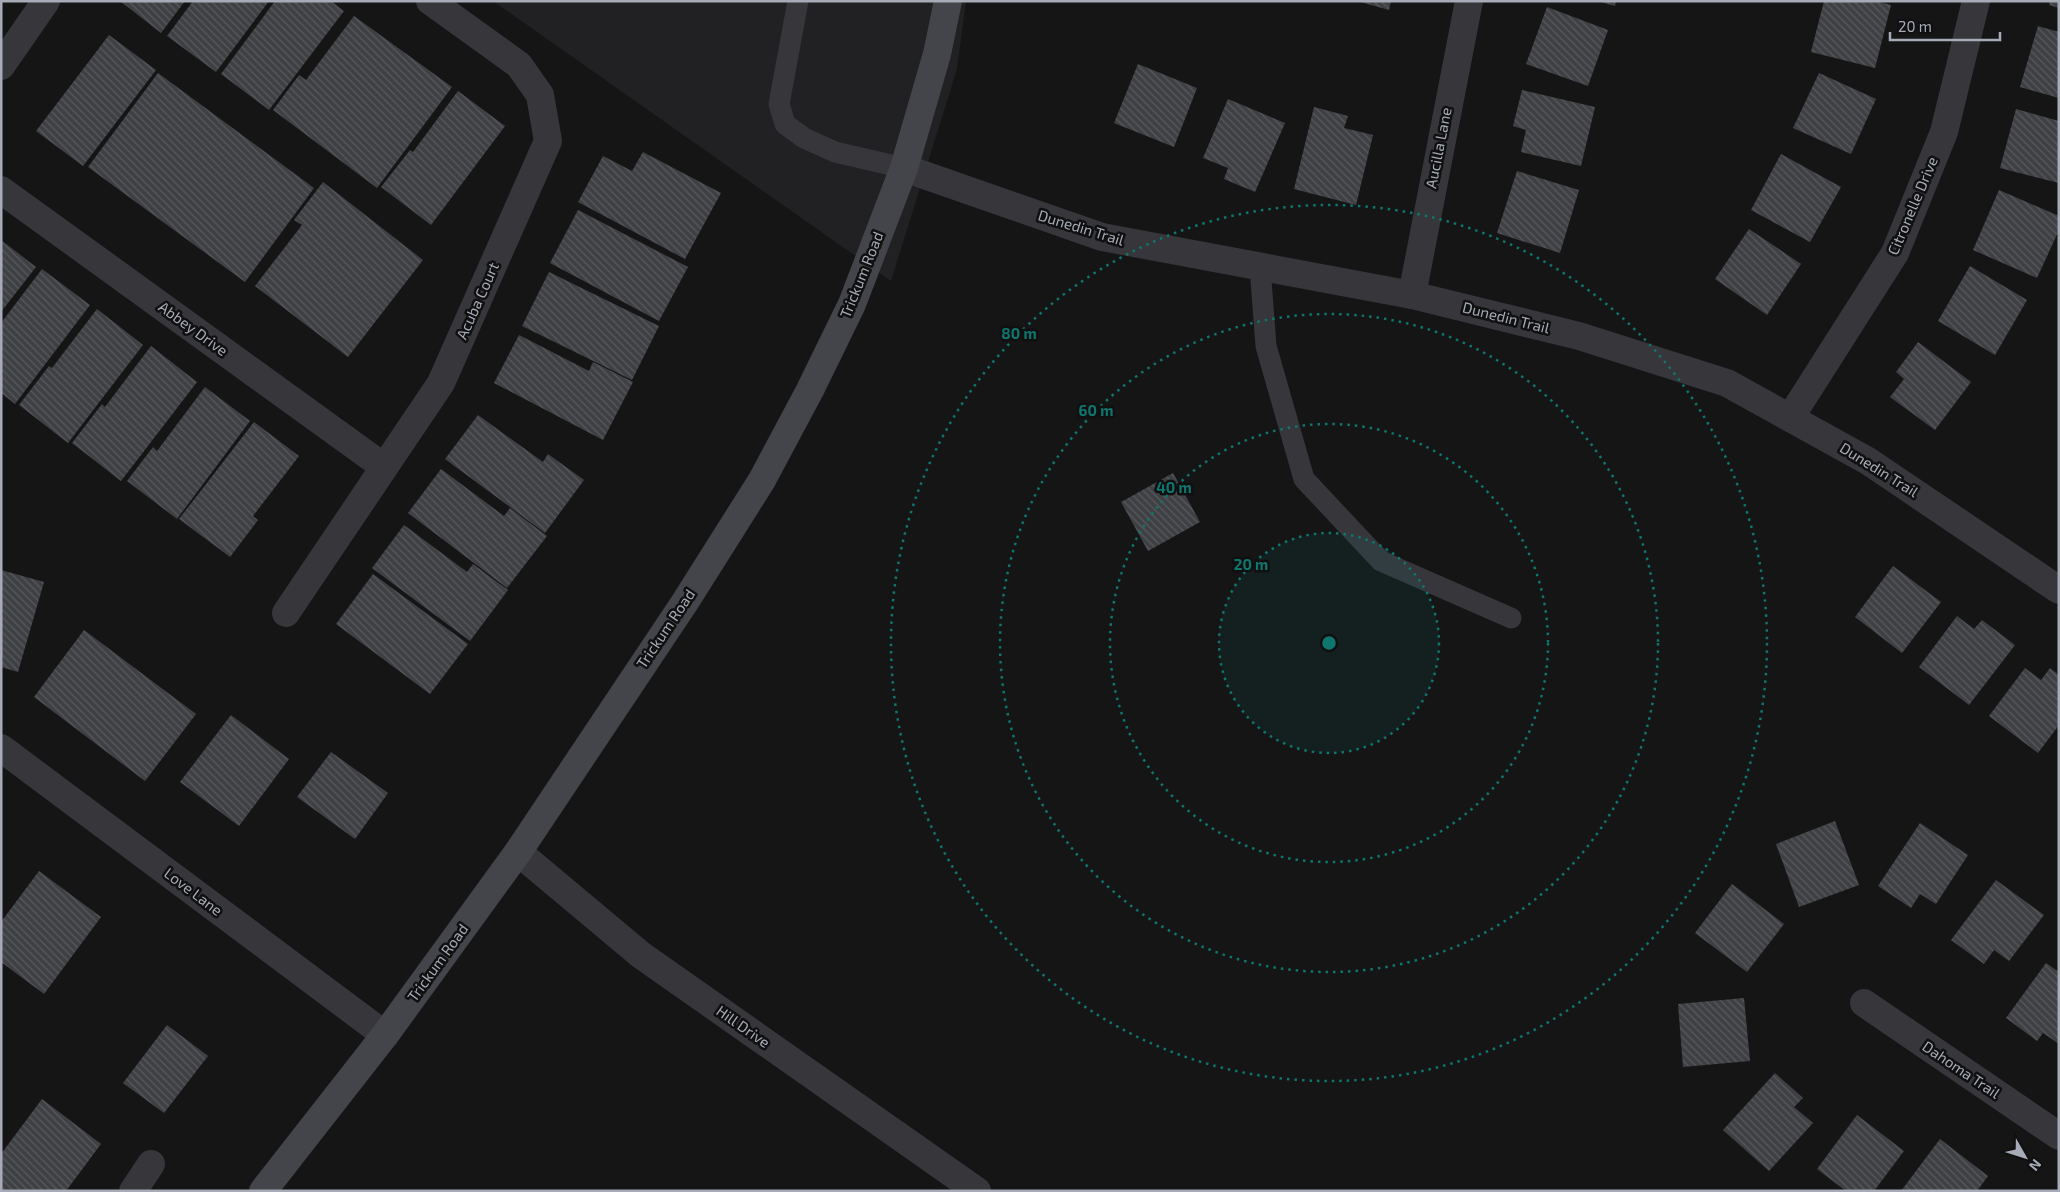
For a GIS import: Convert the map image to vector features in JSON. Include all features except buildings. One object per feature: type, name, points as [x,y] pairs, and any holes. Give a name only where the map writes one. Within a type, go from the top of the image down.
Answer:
[{"type":"street","points":[[1,66],[46,1]]},
{"type":"street","name":"Acuba Court","points":[[286,612],[441,383],[548,141],[540,95],[519,65],[430,1]]},
{"type":"street","name":"Trickum Road","points":[[263,1191],[385,1035],[518,852],[685,602],[762,480],[810,390],[852,304],[904,168],[937,54],[948,1]]},
{"type":"street","name":"Aucilla Lane","points":[[1412,295],[1469,1]]},
{"type":"street","name":"Citronelle Drive","points":[[1790,418],[1895,253],[1944,132],[1976,1]]},
{"type":"street","name":"Dunedin Trail","points":[[904,168],[1102,237],[1412,295],[1579,336],[1727,383],[1868,460],[2059,590]]},
{"type":"street","name":"Abbey Drive","points":[[1,190],[384,467]]},
{"type":"street","name":"Love Lane","points":[[1,748],[385,1035]]},
{"type":"street","name":"Hill Drive","points":[[518,852],[641,955],[977,1191]]},
{"type":"street","name":"Dahoma Trail","points":[[1864,1003],[2059,1136]]},
{"type":"street","points":[[133,1191],[151,1164]]},
{"type":"lane","points":[[798,1],[780,104],[785,124],[804,138],[835,152],[904,168]]},
{"type":"lane","points":[[1260,267],[1266,346],[1304,479],[1381,561],[1511,618]]},
{"type":"shaded area","points":[[493,1],[966,1],[957,69],[891,281]]}]
